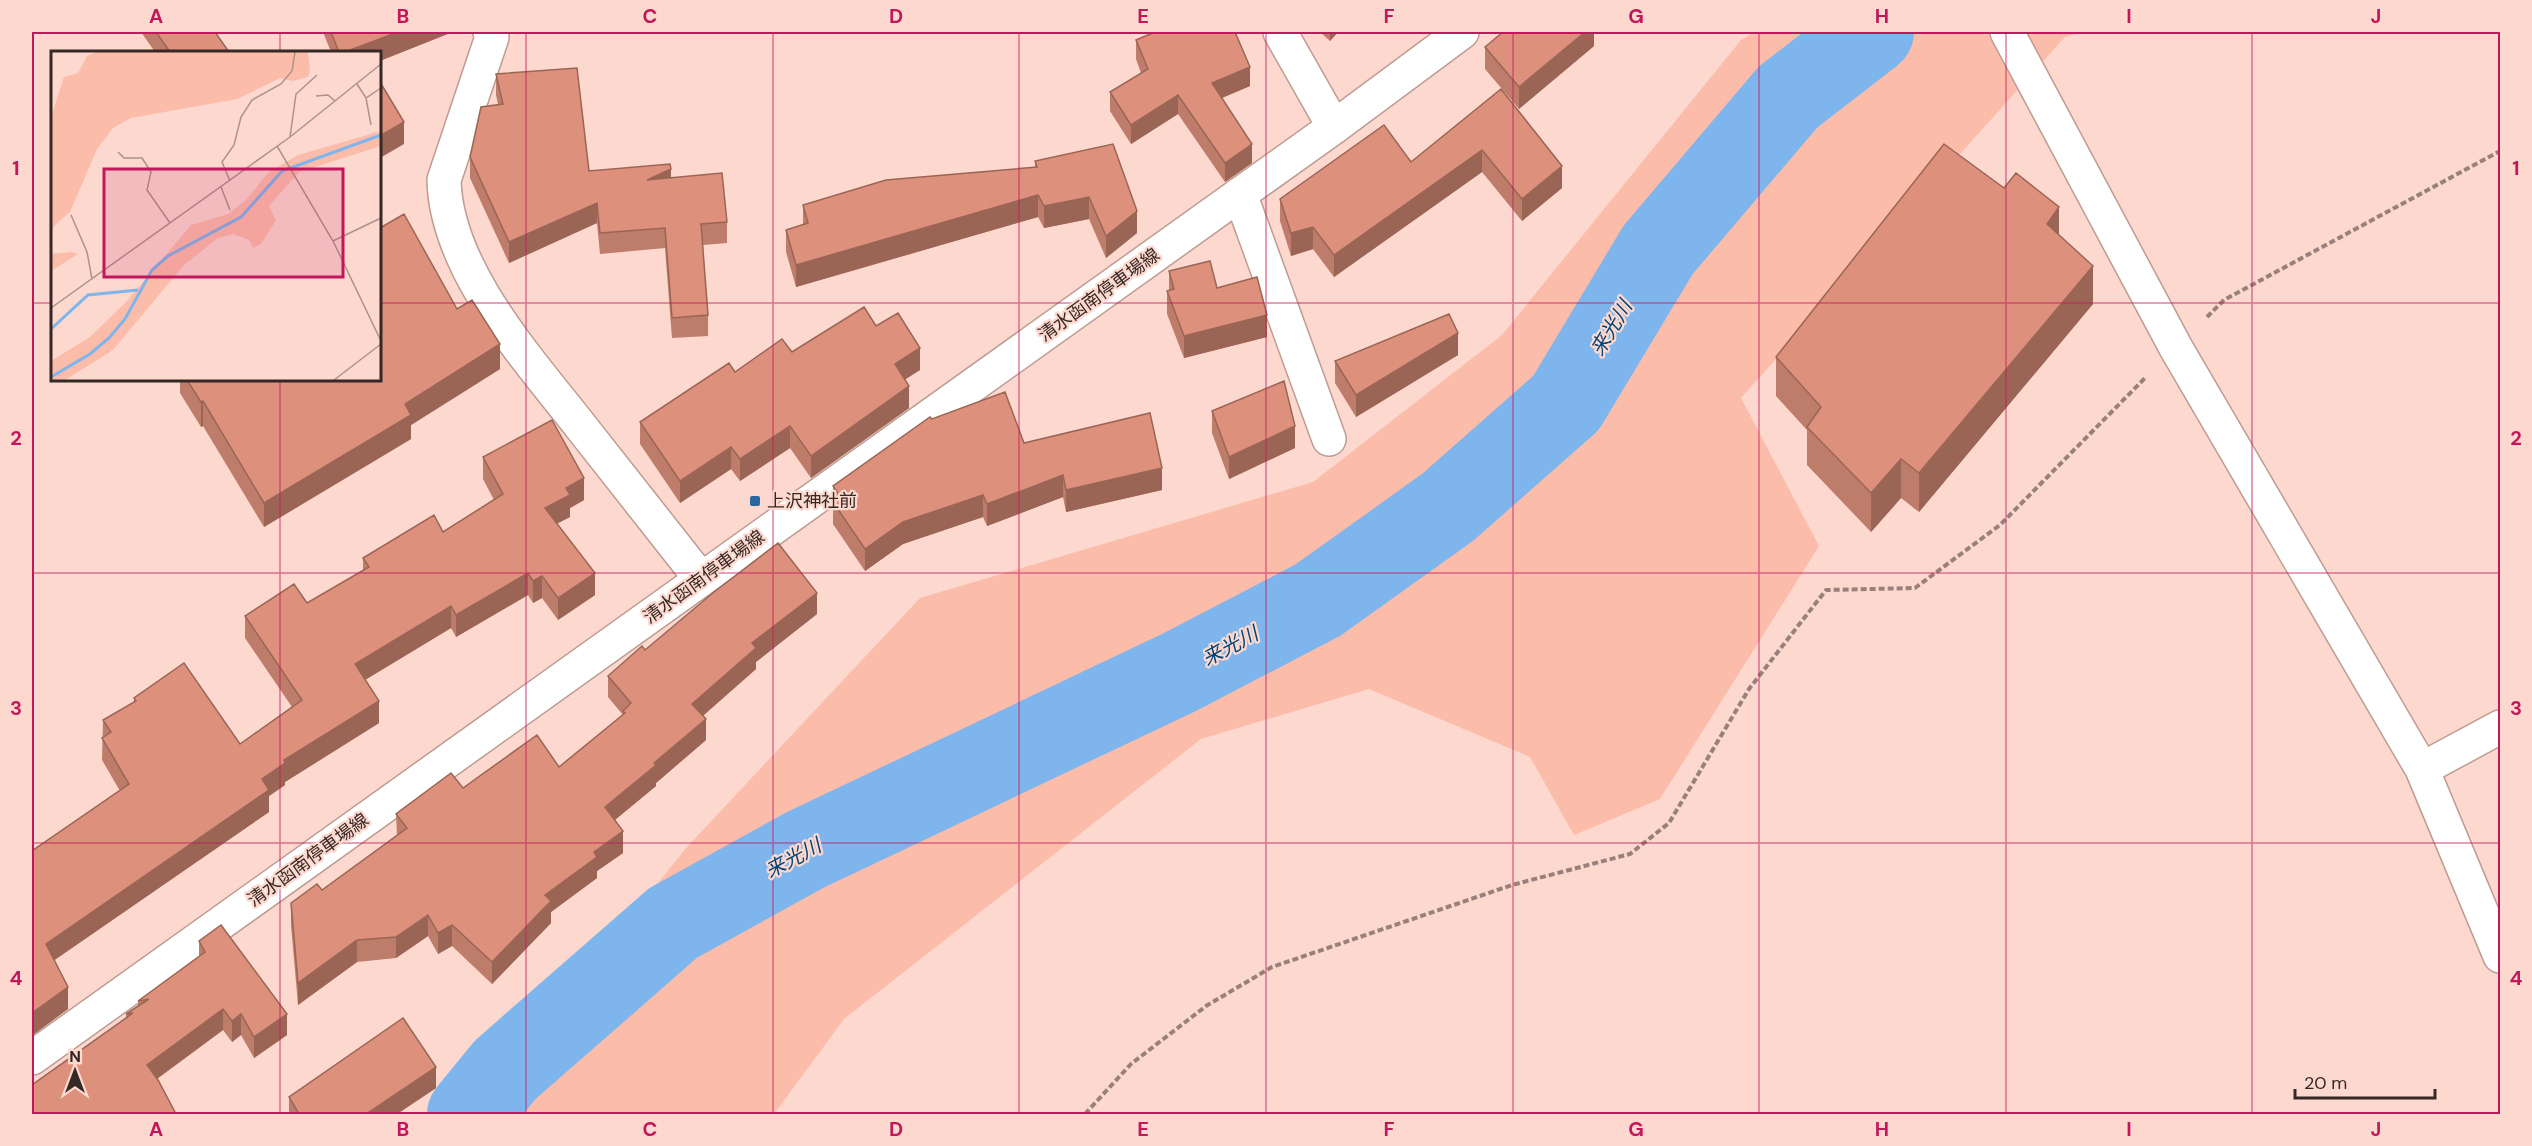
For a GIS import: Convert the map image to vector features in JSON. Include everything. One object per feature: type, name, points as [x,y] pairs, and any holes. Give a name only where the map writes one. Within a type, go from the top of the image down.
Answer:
[{"type":"street","points":[[490,32],[492,37],[459,128],[444,180],[444,202],[451,229],[465,260],[503,327],[701,579]]},
{"type":"street","points":[[1280,32],[1334,127]]},
{"type":"street","name":"清水函南停車場線","points":[[32,1059],[1334,127],[1462,32]]},
{"type":"street","points":[[2007,32],[2176,348],[2422,769],[2500,956]]},
{"type":"street","points":[[1240,194],[1329,439]]},
{"type":"street","points":[[2422,769],[2500,727]]},
{"type":"path","points":[[1084,1114],[1131,1064],[1206,1006],[1272,967],[1512,885],[1630,854],[1669,823],[1749,689],[1826,590],[1915,588],[2000,525],[2224,300],[2500,151]]},
{"type":"shaded area","points":[[1755,32],[2082,32],[2065,37],[1741,398],[1819,546],[1660,799],[1574,835],[1530,757],[1369,689],[1201,739],[844,1019],[774,1114],[472,1114],[687,847],[920,598],[1313,482],[1502,335],[1741,40]]},
{"type":"building","points":[[156,32],[215,32],[228,51],[169,51]]},
{"type":"building","points":[[331,32],[398,32],[348,51],[339,51]]},
{"type":"building","points":[[1155,32],[1235,32],[1250,67],[1212,83],[1252,144],[1225,163],[1178,95],[1131,125],[1110,92],[1148,69],[1136,40]]},
{"type":"building","points":[[1503,32],[1585,32],[1519,87],[1485,47]]},
{"type":"building","points":[[577,68],[589,171],[670,164],[671,169],[647,180],[722,173],[727,222],[701,224],[708,315],[672,318],[665,228],[600,233],[597,203],[509,242],[470,157],[481,107],[503,104],[496,74]]},
{"type":"building","points":[[381,84],[404,122],[381,135]]},
{"type":"building","points":[[1501,89],[1562,166],[1522,199],[1482,150],[1334,255],[1313,227],[1291,233],[1280,199],[1384,125],[1411,162]]},
{"type":"building","points":[[1113,144],[1137,211],[1106,236],[1089,197],[1044,206],[1038,195],[796,265],[786,230],[808,223],[803,205],[886,180],[1037,167],[1035,161]]},
{"type":"building","points":[[1944,144],[2004,188],[2016,173],[2059,207],[2047,224],[2093,266],[1919,473],[1901,459],[1871,493],[1807,427],[1821,407],[1776,357]]},
{"type":"building","points":[[404,214],[457,309],[472,300],[500,344],[405,404],[411,415],[264,503],[203,401],[201,402],[188,381],[381,381],[381,227]]},
{"type":"building","points":[[1210,261],[1217,288],[1257,277],[1267,315],[1184,336],[1167,291],[1174,289],[1169,271]]},
{"type":"building","points":[[864,307],[876,326],[898,313],[920,348],[895,364],[909,386],[811,456],[790,426],[740,459],[731,447],[680,481],[640,422],[729,363],[735,372],[782,339],[792,352]]},
{"type":"building","points":[[1449,314],[1458,333],[1356,395],[1335,361]]},
{"type":"building","points":[[1284,381],[1295,426],[1229,457],[1212,411]]},
{"type":"building","points":[[1005,392],[1024,443],[1150,413],[1162,468],[1066,490],[1063,475],[987,504],[983,495],[903,522],[865,549],[833,502],[840,496],[833,486],[930,417],[932,419]]},
{"type":"building","points":[[552,420],[584,478],[566,488],[570,495],[545,508],[595,573],[558,598],[542,576],[533,581],[528,573],[456,615],[451,606],[355,664],[379,701],[284,760],[285,763],[262,779],[269,790],[46,944],[68,987],[32,1013],[32,851],[129,784],[102,738],[111,732],[103,720],[136,701],[134,698],[184,663],[240,744],[302,700],[245,616],[294,584],[307,603],[369,567],[363,558],[434,515],[443,532],[503,494],[483,457]]},
{"type":"building","points":[[778,543],[817,593],[752,643],[756,648],[692,704],[706,719],[654,763],[656,765],[605,807],[623,831],[594,852],[597,857],[545,895],[551,901],[492,962],[452,925],[438,933],[428,915],[396,937],[357,940],[298,983],[291,903],[317,884],[322,890],[407,828],[396,814],[451,773],[463,788],[537,735],[559,767],[625,713],[623,711],[631,703],[608,676],[642,646],[645,650],[714,592]]},
{"type":"building","points":[[221,925],[287,1014],[254,1037],[241,1014],[232,1021],[223,1009],[147,1065],[158,1080],[176,1114],[32,1114],[32,1085],[133,1013],[126,1014],[149,999],[138,1001],[205,952],[199,941]]},
{"type":"building","points":[[403,1018],[436,1067],[366,1114],[299,1114],[289,1097]]},
{"type":"waterway","name":"来光川","points":[[469,1114],[505,1070],[673,923],[805,850],[1180,672],[1318,600],[1448,507],[1566,403],[1658,250],[1788,97],[1872,32]]},
{"type":"place","name":"上沢神社前","points":[[755,501]]}]
